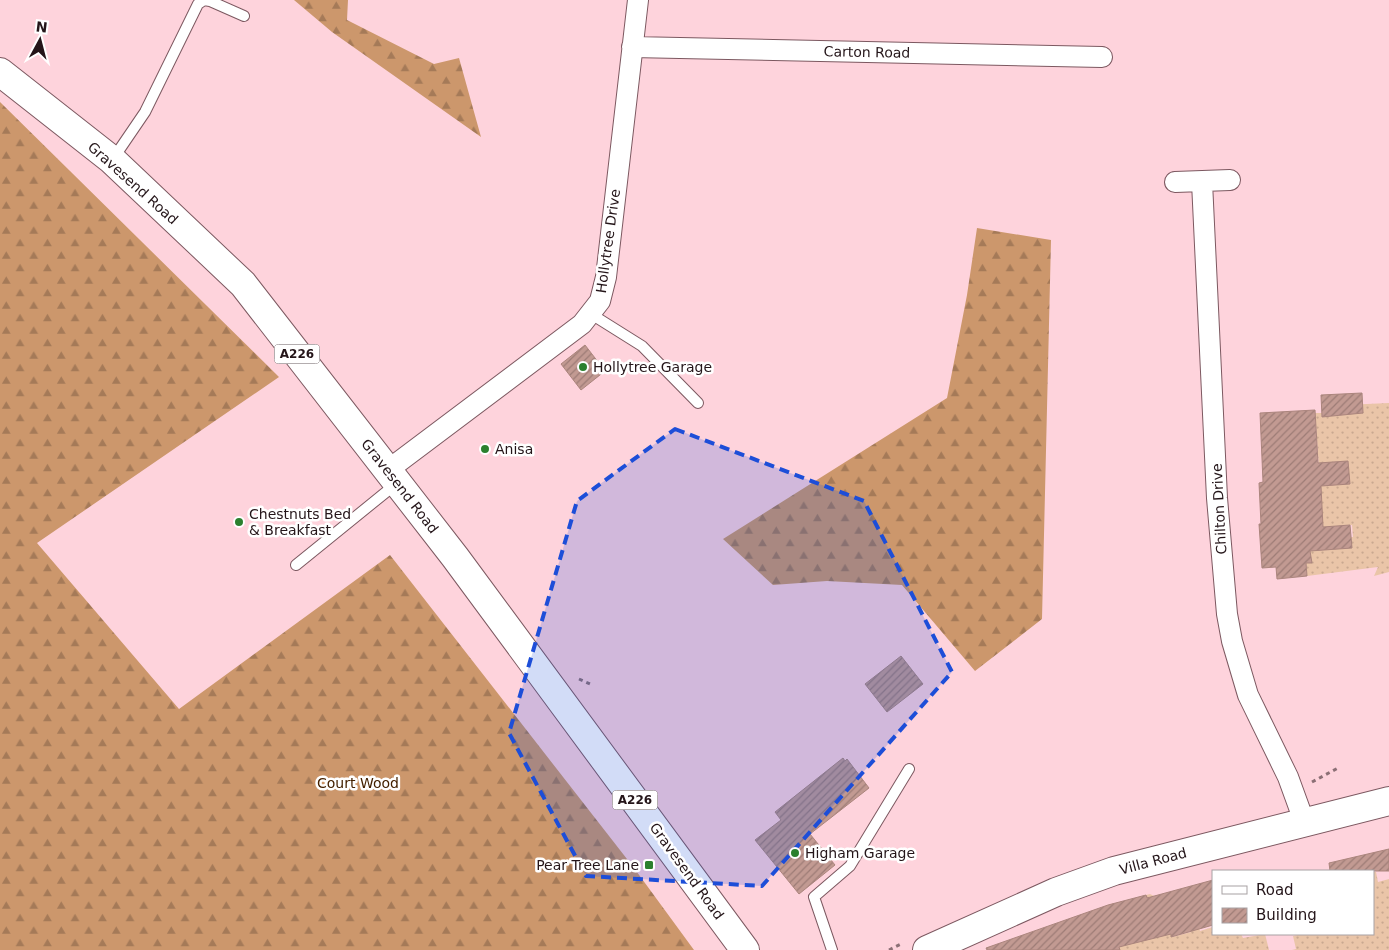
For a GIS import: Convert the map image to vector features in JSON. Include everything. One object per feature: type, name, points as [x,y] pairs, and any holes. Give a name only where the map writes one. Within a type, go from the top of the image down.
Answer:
[{"type":"main road","name":"Gravesend Road","points":[[0,72],[112,160],[243,284],[393,477],[745,950]]},
{"type":"main road","name":"Villa Road","points":[[918,945],[1114,871],[1389,800]]},
{"type":"street","name":"Hollytree Drive","points":[[393,477],[582,324],[592,314],[602,297],[606,277],[638,0]]},
{"type":"street","name":"Carton Road","points":[[632,47],[1102,57]]},
{"type":"street","points":[[1175,182],[1230,180]]},
{"type":"street","name":"Chilton Drive","points":[[1202,182],[1217,498],[1227,614],[1232,641],[1248,695],[1288,777],[1304,821]]},
{"type":"lane","points":[[112,160],[151,102],[198,4],[210,0],[244,16]]},
{"type":"lane","points":[[592,314],[642,346],[698,403]]},
{"type":"lane","points":[[296,564],[393,477]]},
{"type":"lane","points":[[832,950],[814,897],[850,866],[909,768]]},
{"type":"path","points":[[1304,786],[1338,768]]},
{"type":"path","points":[[889,950],[918,945]]},
{"type":"highlighted area","points":[[675,429],[864,501],[952,672],[762,886],[586,876],[509,733],[577,501]]},
{"type":"green space","points":[[294,0],[348,0],[347,20],[434,64],[459,58],[481,137],[332,32]]},
{"type":"green space","name":"Court Wood","points":[[0,102],[279,377],[37,543],[179,709],[390,555],[634,868],[694,950],[0,950]]},
{"type":"green space","points":[[977,228],[1051,240],[1042,619],[975,671],[902,585],[827,581],[773,585],[723,539],[947,398],[967,295]]},
{"type":"shaded area","points":[[1389,403],[1389,572],[1374,576],[1378,567],[1307,576],[1306,563],[1311,563],[1305,546],[1326,550],[1325,539],[1353,537],[1352,525],[1328,527],[1313,534],[1321,495],[1315,413],[1322,413],[1322,406]]},
{"type":"shaded area","points":[[1374,872],[1376,872],[1378,882],[1389,879],[1389,950],[1292,950],[1296,949],[1293,936],[1374,935]]},
{"type":"shaded area","points":[[1146,895],[1154,896],[1172,937],[1191,932],[1188,923],[1197,920],[1200,931],[1212,927],[1212,935],[1242,935],[1243,938],[1265,935],[1269,950],[1114,950],[1119,948],[1107,906],[1114,903],[1125,945],[1157,937]]},
{"type":"building","name":"Hollytree Garage","points":[[585,345],[605,371],[581,390],[561,364]]},
{"type":"building","points":[[1362,393],[1363,413],[1322,417],[1321,395]]},
{"type":"building","points":[[1315,410],[1318,463],[1348,461],[1350,484],[1321,486],[1323,527],[1350,525],[1352,548],[1310,551],[1312,563],[1306,563],[1307,576],[1277,579],[1276,567],[1262,568],[1259,524],[1261,524],[1259,483],[1263,482],[1260,413]]},
{"type":"building","points":[[901,656],[923,684],[887,712],[865,684]]},
{"type":"building","points":[[843,758],[845,761],[847,759],[869,788],[810,834],[835,865],[799,894],[755,840],[781,820],[775,812]]},
{"type":"building","points":[[1389,849],[1389,871],[1330,870],[1329,863]]},
{"type":"building","points":[[1212,880],[1212,925],[1171,937],[1171,934],[1119,947],[1120,950],[987,950],[986,948],[1108,905],[1146,895],[1147,898]]},
{"type":"place","name":"Hollytree Garage","points":[[583,367]]},
{"type":"place","name":"Anisa","points":[[485,449]]},
{"type":"place","name":"Chestnuts Bed & Breakfast","points":[[239,522]]},
{"type":"place","name":"Higham Garage","points":[[795,853]]},
{"type":"place","name":"Pear Tree Lane","points":[[649,865]]}]
